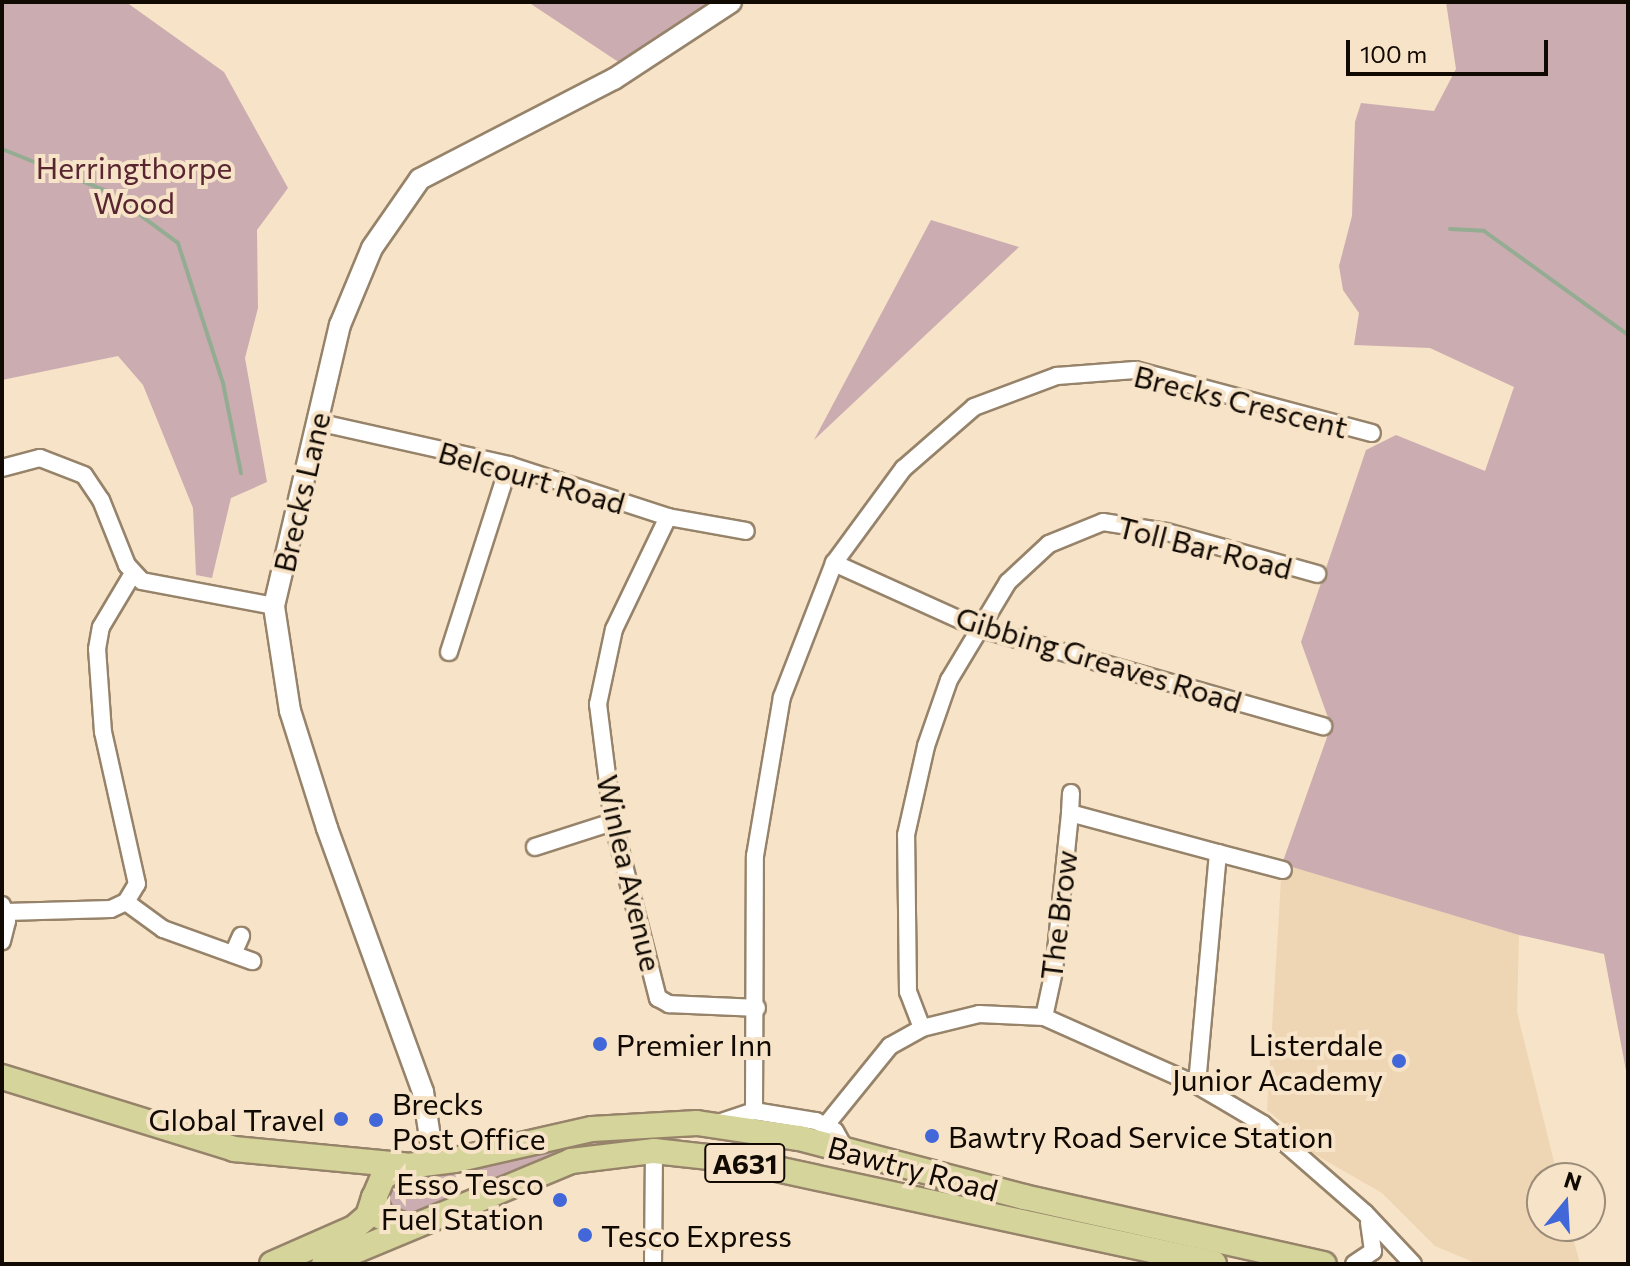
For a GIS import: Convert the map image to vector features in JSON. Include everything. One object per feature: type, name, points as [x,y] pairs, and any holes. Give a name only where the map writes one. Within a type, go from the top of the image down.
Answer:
[{"type":"main road","points":[[2,1077],[218,1144],[300,1159],[351,1176],[374,1195],[382,1217],[409,1227]]},
{"type":"main road","name":"Bawtry Road","points":[[300,1159],[406,1165],[444,1162],[592,1129],[715,1124],[848,1150],[1024,1197],[1324,1264]]},
{"type":"main road","points":[[847,1185],[861,1168],[848,1150]]},
{"type":"main road","name":"Bawtry Road","points":[[409,1227],[471,1199],[571,1161],[654,1151],[713,1156],[1214,1264]]},
{"type":"main road","points":[[444,1162],[471,1199]]},
{"type":"main road","points":[[272,1264],[354,1228],[368,1216],[383,1177],[406,1165]]},
{"type":"main road","name":"A631","points":[[324,1264],[409,1227]]},
{"type":"street","name":"Brecks Lane","points":[[444,1162],[423,1092],[327,828],[290,711],[274,606],[317,422],[354,287],[386,223],[420,179],[614,79],[731,2]]},
{"type":"street","name":"Brecks Crescent","points":[[754,1111],[757,1008],[755,856],[779,711],[834,563],[903,469],[974,407],[1057,376],[1135,370],[1372,433]]},
{"type":"street","name":"Belcourt Road","points":[[317,422],[509,465],[668,517],[746,531]]},
{"type":"street","points":[[2,468],[40,458],[84,475],[101,500],[132,575]]},
{"type":"street","points":[[449,652],[509,465]]},
{"type":"street","name":"Winlea Avenue","points":[[668,517],[614,629],[598,704],[613,822],[658,998],[669,1004],[757,1008]]},
{"type":"street","name":"Toll Bar Road","points":[[922,1028],[908,992],[906,835],[926,746],[949,680],[1008,582],[1049,544],[1103,522],[1167,532],[1317,574]]},
{"type":"street","name":"Gibbing Greaves Road","points":[[834,563],[978,628],[1323,726]]},
{"type":"street","points":[[132,575],[274,606]]},
{"type":"street","points":[[2,941],[4,909],[111,909],[126,902],[137,875],[103,732],[97,649],[101,627],[132,575]]},
{"type":"street","name":"The Brow","points":[[1044,1017],[1054,971],[1071,793]]},
{"type":"street","name":"The Brow","points":[[1070,813],[1283,870]]},
{"type":"street","points":[[535,847],[613,822]]},
{"type":"street","points":[[1197,1085],[1218,853]]},
{"type":"street","points":[[126,902],[163,929],[252,961]]},
{"type":"street","points":[[233,954],[241,936]]},
{"type":"street","points":[[826,1125],[890,1046],[922,1028],[979,1014],[1044,1017],[1197,1085],[1263,1124],[1365,1213],[1413,1264]]},
{"type":"street","points":[[715,1124],[754,1111],[826,1125],[848,1150]]},
{"type":"street","points":[[653,1264],[654,1151]]},
{"type":"street","points":[[1354,1264],[1373,1251],[1375,1242],[1365,1213]]},
{"type":"shaded area","name":"Listerdale Junior Academy","points":[[1282,864],[1519,935],[1517,1012],[1554,1162],[1526,1162],[1526,1242],[1574,1242],[1580,1264],[1478,1264],[1435,1246],[1382,1193],[1309,1151],[1312,1146],[1267,1110]]},
{"type":"green space","name":"Herringthorpe Wood","points":[[2,2],[126,2],[224,72],[288,188],[257,230],[258,308],[245,358],[267,482],[231,498],[212,578],[196,575],[193,508],[143,385],[118,356],[2,380]]},
{"type":"green space","points":[[528,2],[719,2],[704,16],[620,63]]},
{"type":"green space","points":[[1446,2],[1628,2],[1628,1081],[1604,954],[1519,935],[1282,864],[1331,726],[1301,642],[1366,450],[1396,435],[1485,471],[1514,387],[1430,348],[1354,345],[1359,313],[1343,290],[1339,266],[1352,216],[1355,122],[1361,103],[1434,111],[1456,69]]},
{"type":"green space","points":[[931,220],[1019,247],[814,440]]},
{"type":"green space","points":[[672,1132],[672,1144],[552,1158],[475,1188],[468,1167],[550,1143]]},
{"type":"green space","points":[[448,1170],[456,1176],[452,1198],[412,1215],[396,1212],[386,1201],[388,1188],[398,1177]]},
{"type":"waterway","points":[[2,149],[109,192],[178,243],[223,383],[241,473]]},
{"type":"waterway","points":[[1450,229],[1484,231],[1628,335]]},
{"type":"place","name":"Premier Inn","points":[[600,1044]]},
{"type":"place","name":"Listerdale Junior Academy","points":[[1399,1061]]},
{"type":"place","name":"Global Travel","points":[[341,1119]]},
{"type":"place","name":"Brecks Post Office","points":[[376,1120]]},
{"type":"place","name":"Bawtry Road Service Station","points":[[932,1136]]},
{"type":"place","name":"Esso Tesco Fuel Station","points":[[560,1200]]},
{"type":"place","name":"Tesco Express","points":[[585,1235]]}]
